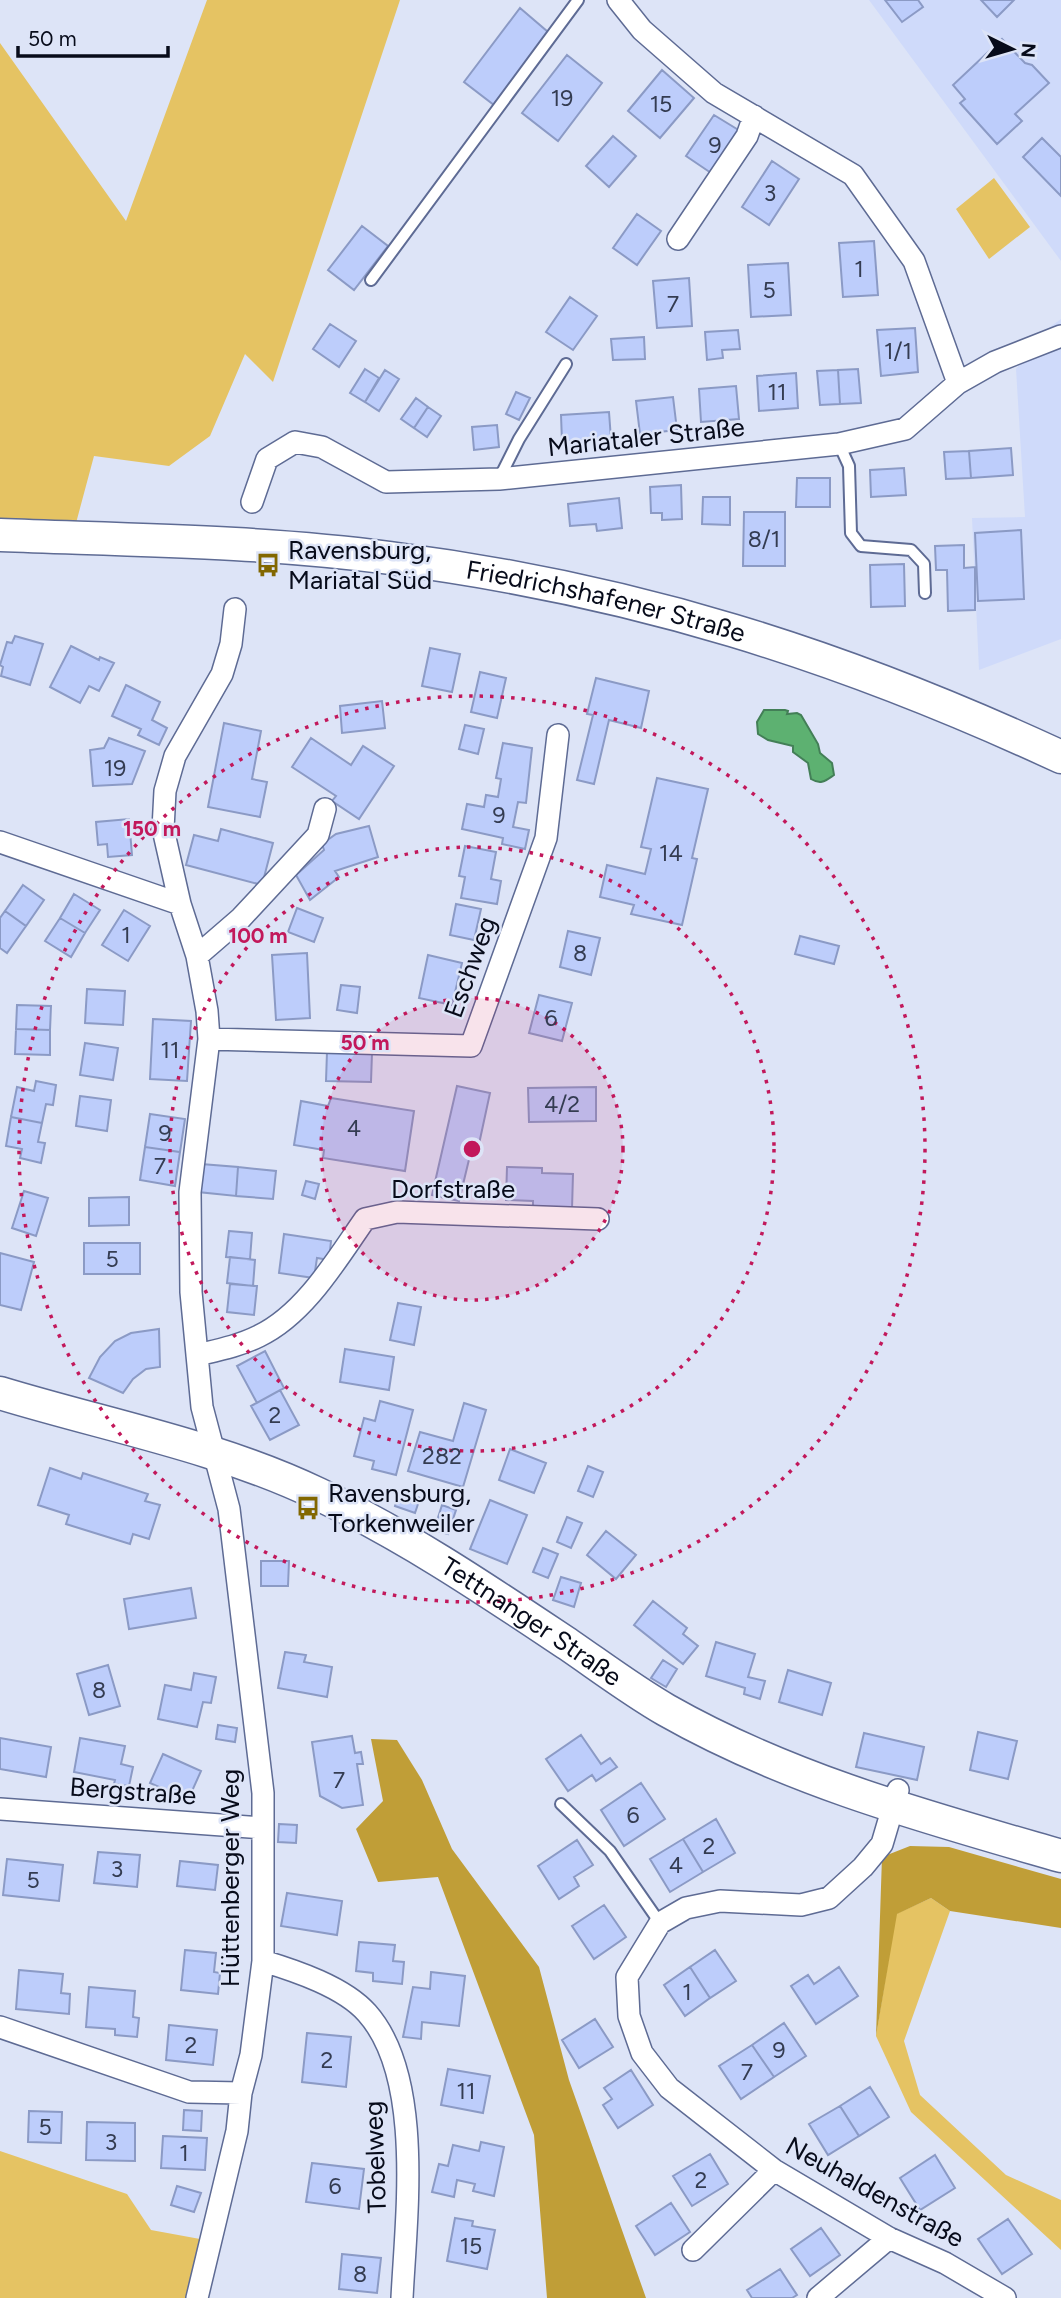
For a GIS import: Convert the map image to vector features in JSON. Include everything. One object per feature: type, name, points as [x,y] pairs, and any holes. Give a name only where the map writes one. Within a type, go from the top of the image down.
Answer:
[{"type":"street","points":[[618,0],[642,30],[714,93],[853,175],[914,261],[958,383]]},
{"type":"street","points":[[678,239],[747,136],[754,116]]},
{"type":"street","name":"Mariataler Straße","points":[[252,502],[267,459],[295,442],[322,447],[386,482],[499,480],[839,444],[905,429],[958,383],[995,362],[1061,337]]},
{"type":"street","name":"Friedrichshafener Straße","points":[[0,535],[344,553],[465,569],[596,593],[778,642],[953,707],[1061,757]]},
{"type":"street","points":[[215,1455],[202,1406],[191,1292],[190,1192],[209,1039],[197,956],[180,904],[163,829],[165,791],[174,756],[222,674],[231,644],[235,608]]},
{"type":"street","name":"Eschweg","points":[[209,1039],[471,1046],[546,838],[558,735]]},
{"type":"street","points":[[197,956],[241,918],[318,835],[324,809]]},
{"type":"street","points":[[0,842],[180,904]]},
{"type":"street","name":"Dorfstraße","points":[[197,1355],[236,1346],[263,1335],[311,1295],[365,1219],[397,1212],[598,1219]]},
{"type":"street","name":"Tettnanger Straße","points":[[0,1393],[215,1455],[314,1492],[371,1520],[516,1610],[664,1709],[729,1744],[781,1767],[897,1798],[1061,1856]]},
{"type":"street","name":"Hüttenberger Weg","points":[[197,2298],[237,2131],[241,2093],[251,2055],[263,1961],[263,1793],[229,1509],[215,1455]]},
{"type":"street","points":[[660,1923],[686,1908],[720,1901],[801,1905],[829,1898],[863,1867],[882,1844],[897,1798]]},
{"type":"street","name":"Bergstraße","points":[[0,1810],[262,1828]]},
{"type":"street","name":"Neuhaldenstraße","points":[[660,1923],[627,1977],[629,2016],[642,2053],[669,2088],[774,2170],[889,2238],[945,2263],[1005,2298]]},
{"type":"street","name":"Tobelweg","points":[[263,1961],[326,1985],[366,2011],[387,2040],[404,2098],[408,2191],[402,2298]]},
{"type":"street","points":[[0,2027],[189,2092],[241,2093]]},
{"type":"street","points":[[693,2250],[774,2170]]},
{"type":"street","points":[[818,2298],[889,2238]]},
{"type":"lane","points":[[370,279],[578,0]]},
{"type":"lane","points":[[499,480],[519,439],[566,363]]},
{"type":"lane","points":[[839,444],[849,466],[851,533],[861,546],[911,551],[924,564],[925,593]]},
{"type":"lane","points":[[561,1804],[610,1851],[660,1923]]},
{"type":"shaded area","points":[[207,0],[400,0],[273,382],[245,354],[210,436],[169,466],[94,456],[72,538],[0,535],[0,43],[126,221]]},
{"type":"shaded area","points":[[869,0],[1061,0],[1061,261]]},
{"type":"shaded area","points":[[994,178],[1030,227],[989,259],[956,209]]},
{"type":"shaded area","points":[[1061,319],[1061,639],[979,670],[972,518],[1025,517],[1016,369],[1043,332]]},
{"type":"shaded area","points":[[764,710],[785,710],[788,711],[787,714],[801,715],[818,744],[820,753],[832,763],[834,775],[820,782],[814,781],[811,779],[808,763],[793,752],[793,746],[768,740],[758,734],[757,722]]},
{"type":"shaded area","points":[[371,1739],[397,1740],[422,1780],[452,1849],[539,1967],[569,2080],[646,2298],[547,2298],[534,2135],[438,1877],[378,1882],[356,1829],[383,1801]]},
{"type":"shaded area","points":[[910,1846],[949,1847],[1061,1879],[1061,1928],[950,1911],[931,1898],[897,1914],[876,2036],[882,1857]]},
{"type":"shaded area","points":[[931,1898],[950,1911],[904,2041],[920,2095],[1006,2175],[1061,2200],[1061,2250],[911,2112],[876,2036],[896,1914]]},
{"type":"shaded area","points":[[0,2151],[127,2194],[151,2230],[200,2239],[189,2298],[0,2298]]},
{"type":"building","points":[[885,0],[918,0],[923,7],[902,22]]},
{"type":"building","points":[[981,0],[1014,0],[997,17]]},
{"type":"building","points":[[520,8],[548,32],[494,105],[464,82]]},
{"type":"building","points":[[1002,39],[1049,83],[1015,114],[1022,121],[997,144],[960,103],[965,99],[953,85]]},
{"type":"building","points":[[567,55],[602,83],[558,141],[522,113]]},
{"type":"building","points":[[662,70],[694,98],[660,138],[628,111]]},
{"type":"building","points":[[714,115],[745,134],[714,175],[686,156]]},
{"type":"building","points":[[613,136],[636,156],[609,187],[586,166]]},
{"type":"building","points":[[1042,138],[1061,157],[1061,196],[1023,157]]},
{"type":"building","points":[[772,161],[799,179],[769,225],[742,207]]},
{"type":"building","points":[[637,214],[661,231],[637,265],[613,248]]},
{"type":"building","points":[[362,226],[388,246],[354,290],[328,270]]},
{"type":"building","points":[[874,241],[878,295],[843,297],[839,243]]},
{"type":"building","points":[[788,263],[791,315],[751,317],[748,265]]},
{"type":"building","points":[[689,278],[692,326],[657,328],[653,281]]},
{"type":"building","points":[[570,297],[597,316],[573,350],[546,332]]},
{"type":"building","points":[[330,324],[356,341],[339,367],[313,349]]},
{"type":"building","points":[[915,328],[918,372],[881,376],[877,330]]},
{"type":"building","points":[[738,330],[740,349],[722,350],[723,358],[707,360],[705,332]]},
{"type":"building","points":[[644,337],[645,359],[613,360],[611,339]]},
{"type":"building","points":[[365,369],[379,378],[365,402],[350,393]]},
{"type":"building","points":[[858,369],[861,403],[840,404],[838,370]]},
{"type":"building","points":[[385,370],[399,379],[379,411],[365,402]]},
{"type":"building","points":[[838,370],[840,404],[820,405],[817,371]]},
{"type":"building","points":[[796,373],[798,408],[759,411],[757,376]]},
{"type":"building","points":[[736,386],[739,419],[701,422],[699,389]]},
{"type":"building","points":[[516,392],[530,398],[519,420],[506,414]]},
{"type":"building","points":[[673,397],[677,430],[640,434],[636,401]]},
{"type":"building","points":[[416,398],[428,407],[414,428],[401,419]]},
{"type":"building","points":[[428,407],[441,416],[427,437],[414,428]]},
{"type":"building","points":[[609,412],[611,439],[562,442],[561,415]]},
{"type":"building","points":[[497,425],[499,447],[474,450],[472,427]]},
{"type":"building","points":[[1011,448],[1013,475],[971,478],[969,451]]},
{"type":"building","points":[[969,451],[971,478],[946,479],[944,452]]},
{"type":"building","points":[[904,468],[906,495],[871,497],[870,470]]},
{"type":"building","points":[[797,478],[830,478],[830,507],[796,507]]},
{"type":"building","points":[[681,485],[682,519],[662,520],[662,513],[651,513],[650,487]]},
{"type":"building","points":[[703,497],[730,497],[730,525],[702,524]]},
{"type":"building","points":[[619,498],[622,528],[597,531],[596,524],[570,526],[568,504]]},
{"type":"building","points":[[744,512],[785,512],[785,566],[743,566]]},
{"type":"building","points":[[1021,530],[1024,599],[978,601],[975,533]]},
{"type":"building","points":[[964,545],[964,568],[975,567],[975,610],[948,611],[947,570],[936,570],[935,546]]},
{"type":"building","points":[[904,564],[905,606],[871,607],[870,565]]},
{"type":"building","points":[[15,636],[43,644],[30,685],[1,676],[3,667],[0,665],[7,642],[12,643]]},
{"type":"building","points":[[71,646],[99,660],[100,657],[114,663],[99,691],[89,686],[80,703],[50,687]]},
{"type":"building","points":[[430,648],[460,654],[452,692],[422,686]]},
{"type":"building","points":[[480,672],[506,678],[497,718],[471,712]]},
{"type":"building","points":[[596,678],[649,691],[641,728],[609,720],[594,784],[577,780],[593,715],[587,714]]},
{"type":"building","points":[[126,685],[160,702],[152,720],[167,728],[159,745],[138,735],[141,729],[112,716]]},
{"type":"building","points":[[382,701],[385,728],[342,733],[340,706]]},
{"type":"building","points":[[224,723],[261,731],[252,779],[267,782],[260,817],[208,807]]},
{"type":"building","points":[[465,725],[484,729],[478,754],[459,749]]},
{"type":"building","points":[[109,738],[145,751],[132,784],[93,786],[90,750],[104,748]]},
{"type":"building","points":[[311,738],[351,765],[363,746],[394,766],[359,819],[332,801],[336,796],[292,767]]},
{"type":"building","points":[[503,743],[532,748],[526,803],[518,802],[513,827],[529,830],[525,849],[502,844],[503,838],[462,829],[467,804],[484,807],[486,795],[498,797],[501,779],[496,778]]},
{"type":"building","points":[[657,778],[708,789],[692,858],[697,859],[682,925],[631,914],[634,905],[600,897],[607,865],[645,874],[651,849],[641,847]]},
{"type":"building","points":[[129,819],[132,855],[108,857],[107,844],[98,845],[96,822]]},
{"type":"building","points":[[369,826],[378,857],[335,871],[339,877],[310,900],[296,875],[324,850],[322,844],[336,834]]},
{"type":"building","points":[[221,829],[273,843],[262,885],[186,865],[194,835],[218,841]]},
{"type":"building","points":[[465,846],[496,852],[491,879],[501,881],[497,904],[461,898],[465,877],[459,876]]},
{"type":"building","points":[[23,885],[44,900],[26,926],[5,911]]},
{"type":"building","points":[[74,894],[100,910],[85,933],[60,918]]},
{"type":"building","points":[[456,904],[481,909],[474,940],[450,935]]},
{"type":"building","points":[[297,908],[323,918],[314,942],[288,932]]},
{"type":"building","points":[[124,910],[150,926],[128,961],[102,945]]},
{"type":"building","points":[[5,911],[26,926],[7,953],[0,948],[0,918]]},
{"type":"building","points":[[60,918],[85,933],[71,957],[45,941]]},
{"type":"building","points":[[568,931],[600,938],[591,975],[560,967]]},
{"type":"building","points":[[800,936],[839,946],[834,964],[795,954]]},
{"type":"building","points":[[307,953],[310,1018],[276,1020],[272,955]]},
{"type":"building","points":[[428,955],[462,963],[452,1005],[419,998]]},
{"type":"building","points":[[341,985],[360,987],[357,1013],[337,1010]]},
{"type":"building","points":[[87,989],[125,991],[123,1025],[85,1023]]},
{"type":"building","points":[[539,995],[572,1003],[562,1041],[529,1033]]},
{"type":"building","points":[[17,1005],[51,1006],[50,1030],[16,1029]]},
{"type":"building","points":[[153,1019],[191,1021],[187,1081],[150,1079]]},
{"type":"building","points":[[16,1029],[50,1030],[50,1055],[15,1054]]},
{"type":"building","points":[[85,1043],[118,1048],[113,1080],[80,1075]]},
{"type":"building","points":[[327,1052],[372,1053],[371,1082],[326,1081]]},
{"type":"building","points":[[36,1081],[56,1085],[53,1105],[46,1104],[42,1123],[11,1117],[17,1087],[34,1091]]},
{"type":"building","points":[[457,1086],[490,1093],[479,1144],[473,1143],[459,1201],[432,1195]]},
{"type":"building","points":[[596,1087],[596,1121],[529,1122],[528,1088]]},
{"type":"building","points":[[80,1096],[111,1100],[107,1131],[76,1126]]},
{"type":"building","points":[[331,1098],[414,1111],[405,1171],[323,1158],[324,1150],[294,1145],[301,1101],[328,1106]]},
{"type":"building","points":[[150,1114],[185,1119],[180,1152],[145,1147]]},
{"type":"building","points":[[11,1117],[42,1123],[38,1142],[45,1143],[41,1163],[20,1158],[22,1149],[6,1146]]},
{"type":"building","points":[[145,1147],[180,1152],[175,1186],[140,1180]]},
{"type":"building","points":[[201,1164],[238,1167],[236,1196],[198,1192]]},
{"type":"building","points":[[238,1167],[276,1171],[273,1199],[236,1196]]},
{"type":"building","points":[[507,1167],[542,1168],[542,1173],[573,1174],[572,1209],[533,1208],[533,1201],[506,1200]]},
{"type":"building","points":[[306,1181],[319,1184],[315,1199],[302,1195]]},
{"type":"building","points":[[24,1191],[48,1198],[36,1236],[12,1228]]},
{"type":"building","points":[[129,1197],[129,1225],[89,1226],[89,1198]]},
{"type":"building","points":[[229,1231],[252,1233],[250,1259],[226,1257]]},
{"type":"building","points":[[284,1234],[331,1241],[329,1260],[317,1258],[314,1278],[279,1273]]},
{"type":"building","points":[[84,1243],[140,1243],[140,1274],[84,1274]]},
{"type":"building","points":[[0,1253],[34,1262],[21,1310],[0,1305]]},
{"type":"building","points":[[230,1257],[255,1260],[253,1286],[227,1283]]},
{"type":"building","points":[[230,1284],[257,1286],[254,1315],[227,1312]]},
{"type":"building","points":[[398,1303],[421,1307],[414,1345],[390,1340]]},
{"type":"building","points":[[159,1329],[160,1367],[146,1369],[133,1379],[123,1393],[89,1378],[100,1357],[115,1341],[131,1333]]},
{"type":"building","points":[[345,1349],[394,1357],[389,1390],[340,1382]]},
{"type":"building","points":[[265,1351],[284,1388],[257,1403],[237,1366]]},
{"type":"building","points":[[280,1390],[299,1425],[270,1440],[251,1406]]},
{"type":"building","points":[[380,1401],[413,1410],[396,1475],[372,1469],[374,1461],[354,1456],[364,1418],[375,1421]]},
{"type":"building","points":[[464,1403],[486,1410],[463,1487],[408,1471],[420,1432],[453,1441]]},
{"type":"building","points":[[510,1449],[546,1463],[534,1493],[499,1480]]},
{"type":"building","points":[[588,1466],[603,1472],[593,1497],[578,1491]]},
{"type":"building","points":[[50,1468],[81,1479],[83,1473],[148,1494],[145,1501],[160,1505],[149,1539],[133,1534],[130,1544],[66,1524],[69,1515],[38,1505]]},
{"type":"building","points":[[399,1491],[420,1498],[415,1513],[395,1506]]},
{"type":"building","points":[[490,1500],[527,1515],[507,1564],[470,1549]]},
{"type":"building","points":[[442,1505],[456,1510],[448,1534],[434,1530]]},
{"type":"building","points":[[567,1517],[582,1523],[571,1548],[557,1542]]},
{"type":"building","points":[[606,1531],[636,1555],[616,1579],[587,1555]]},
{"type":"building","points":[[543,1548],[558,1554],[548,1578],[533,1572]]},
{"type":"building","points":[[261,1561],[289,1561],[288,1586],[261,1586]]},
{"type":"building","points":[[561,1577],[581,1583],[574,1607],[553,1600]]},
{"type":"building","points":[[191,1588],[196,1618],[129,1629],[124,1599]]},
{"type":"building","points":[[653,1601],[687,1628],[683,1634],[698,1646],[683,1664],[634,1625]]},
{"type":"building","points":[[716,1642],[755,1654],[748,1677],[765,1681],[760,1699],[744,1694],[745,1688],[706,1676]]},
{"type":"building","points":[[285,1652],[306,1655],[304,1662],[332,1667],[327,1697],[278,1688]]},
{"type":"building","points":[[663,1660],[677,1669],[666,1687],[651,1678]]},
{"type":"building","points":[[108,1665],[120,1706],[89,1715],[77,1674]]},
{"type":"building","points":[[788,1670],[831,1683],[822,1715],[779,1702]]},
{"type":"building","points":[[194,1673],[216,1677],[211,1703],[203,1702],[197,1727],[158,1719],[165,1685],[191,1690]]},
{"type":"building","points":[[218,1725],[237,1728],[235,1742],[216,1739]]},
{"type":"building","points":[[978,1732],[1017,1741],[1008,1779],[970,1770]]},
{"type":"building","points":[[864,1733],[924,1747],[917,1780],[856,1767]]},
{"type":"building","points":[[581,1735],[601,1764],[610,1758],[617,1767],[596,1781],[592,1775],[568,1791],[546,1759]]},
{"type":"building","points":[[352,1736],[355,1753],[361,1752],[363,1764],[357,1764],[363,1805],[342,1808],[320,1796],[312,1742]]},
{"type":"building","points":[[0,1738],[51,1747],[46,1777],[0,1769]]},
{"type":"building","points":[[80,1738],[125,1746],[121,1764],[133,1767],[129,1786],[114,1784],[115,1780],[74,1772]]},
{"type":"building","points":[[163,1754],[201,1771],[188,1800],[150,1783]]},
{"type":"building","points":[[641,1783],[665,1819],[624,1846],[601,1810]]},
{"type":"building","points":[[716,1819],[735,1853],[703,1872],[683,1839]]},
{"type":"building","points":[[279,1824],[297,1825],[296,1843],[278,1842]]},
{"type":"building","points":[[683,1839],[703,1872],[670,1892],[650,1859]]},
{"type":"building","points":[[577,1840],[593,1865],[574,1877],[579,1886],[559,1899],[538,1866]]},
{"type":"building","points":[[98,1852],[140,1855],[137,1887],[94,1883]]},
{"type":"building","points":[[7,1859],[63,1865],[59,1901],[3,1895]]},
{"type":"building","points":[[180,1861],[218,1865],[215,1890],[177,1886]]},
{"type":"building","points":[[287,1893],[342,1901],[337,1935],[281,1926]]},
{"type":"building","points":[[604,1905],[626,1937],[594,1959],[572,1926]]},
{"type":"building","points":[[359,1942],[395,1945],[393,1961],[404,1962],[402,1984],[373,1981],[373,1973],[356,1971]]},
{"type":"building","points":[[185,1950],[216,1953],[214,1972],[220,1973],[218,1994],[181,1990]]},
{"type":"building","points":[[715,1950],[736,1981],[710,1998],[690,1967]]},
{"type":"building","points":[[690,1967],[710,1998],[685,2016],[664,1985]]},
{"type":"building","points":[[839,1967],[858,1996],[816,2024],[791,1986],[808,1975],[814,1984]]},
{"type":"building","points":[[19,1970],[63,1974],[61,1993],[70,1994],[69,2014],[16,2009]]},
{"type":"building","points":[[431,1972],[465,1976],[459,2026],[422,2022],[421,2039],[403,2037],[413,1987],[430,1989]]},
{"type":"building","points":[[89,1987],[135,1991],[133,2017],[139,2018],[137,2037],[115,2035],[115,2029],[86,2027]]},
{"type":"building","points":[[595,2019],[613,2047],[579,2068],[562,2040]]},
{"type":"building","points":[[784,2023],[806,2056],[774,2077],[752,2045]]},
{"type":"building","points":[[169,2025],[217,2030],[213,2065],[166,2060]]},
{"type":"building","points":[[307,2033],[351,2037],[346,2087],[302,2082]]},
{"type":"building","points":[[752,2045],[774,2077],[741,2099],[719,2066]]},
{"type":"building","points":[[448,2069],[490,2076],[483,2113],[441,2105]]},
{"type":"building","points":[[631,2070],[653,2105],[618,2128],[603,2105],[612,2099],[604,2088]]},
{"type":"building","points":[[870,2087],[889,2117],[859,2136],[840,2106]]},
{"type":"building","points":[[840,2106],[859,2136],[828,2155],[809,2124]]},
{"type":"building","points":[[184,2110],[202,2111],[201,2131],[183,2130]]},
{"type":"building","points":[[29,2111],[62,2112],[61,2143],[28,2142]]},
{"type":"building","points":[[87,2122],[135,2123],[135,2161],[86,2160]]},
{"type":"building","points":[[163,2136],[207,2138],[205,2170],[161,2168]]},
{"type":"building","points":[[481,2142],[504,2147],[494,2196],[473,2191],[475,2184],[457,2180],[454,2197],[432,2192],[439,2164],[448,2166],[453,2145],[479,2151]]},
{"type":"building","points":[[710,2154],[728,2184],[692,2206],[673,2176]]},
{"type":"building","points":[[935,2155],[955,2188],[920,2210],[900,2178]]},
{"type":"building","points":[[312,2163],[364,2169],[359,2209],[306,2202]]},
{"type":"building","points":[[177,2186],[201,2193],[194,2212],[171,2205]]},
{"type":"building","points":[[671,2203],[690,2232],[655,2255],[636,2226]]},
{"type":"building","points":[[455,2218],[473,2221],[472,2226],[495,2230],[487,2269],[447,2261]]},
{"type":"building","points":[[1008,2219],[1032,2254],[1002,2274],[978,2239]]},
{"type":"building","points":[[821,2228],[840,2255],[810,2276],[791,2249]]},
{"type":"building","points":[[342,2254],[381,2258],[377,2293],[339,2289]]},
{"type":"building","points":[[780,2269],[797,2295],[792,2298],[752,2298],[747,2290]]},
{"type":"place","name":"Ravensburg, Mariatal Süd","points":[[268,565]]},
{"type":"place","name":"Ravensburg, Torkenweiler","points":[[308,1508]]}]
